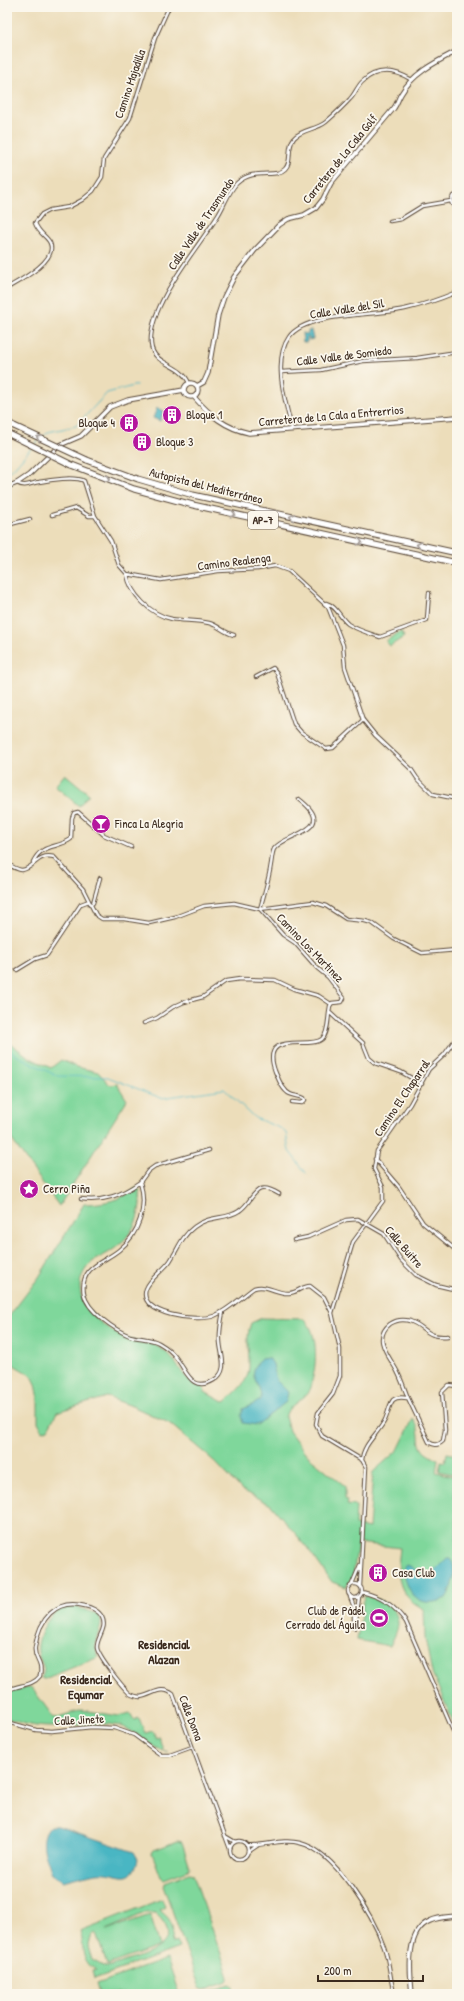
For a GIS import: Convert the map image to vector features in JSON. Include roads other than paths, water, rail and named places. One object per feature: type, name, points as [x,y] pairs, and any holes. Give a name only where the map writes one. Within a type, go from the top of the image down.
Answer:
[{"type":"highway","name":"Autopista del Mediterráneo","points":[[7,422],[87,460],[138,479],[193,495],[457,553]]},
{"type":"highway","name":"Autopista del Mediterráneo","points":[[8,433],[72,465],[134,489],[193,505],[457,563]]},
{"type":"street","name":"Camino Majadilla","points":[[7,288],[29,276],[43,264],[48,256],[51,248],[50,242],[37,229],[35,223],[39,217],[50,210],[69,208],[82,200],[93,191],[102,177],[104,159],[130,118],[155,38],[169,7]]},
{"type":"street","points":[[335,7],[342,9],[352,7]]},
{"type":"street","name":"Carretera de La Cala Golf","points":[[197,386],[204,382],[208,373],[218,315],[224,297],[234,277],[255,250],[279,225],[288,218],[304,215],[316,208],[331,183],[394,108],[401,94],[412,80],[426,69],[457,51]]},
{"type":"street","name":"Calle Valle de Trasmundo","points":[[189,383],[183,372],[157,358],[152,348],[152,337],[159,308],[167,291],[216,218],[234,187],[252,174],[263,172],[275,174],[284,170],[288,163],[290,147],[293,139],[299,134],[319,127],[328,120],[352,98],[362,83],[370,76],[381,72],[397,72],[412,80]]},
{"type":"street","points":[[451,201],[453,196],[457,195]]},
{"type":"street","points":[[451,201],[457,206]]},
{"type":"street","points":[[390,221],[401,218],[422,206],[451,201]]},
{"type":"street","name":"Calle Valle del Sil","points":[[292,429],[284,397],[281,372],[282,355],[288,338],[304,326],[337,317],[404,309],[431,302],[457,292]]},
{"type":"street","name":"Calle Valle de Somiedo","points":[[281,372],[321,370],[363,361],[417,358],[457,352]]},
{"type":"street","points":[[189,383],[197,386],[198,392],[194,397],[188,396],[184,390],[185,386],[189,383]]},
{"type":"street","points":[[7,487],[17,483],[29,475],[60,445],[81,436],[110,406],[128,400],[184,390]]},
{"type":"street","name":"Carretera de La Cala a Entrerrios","points":[[194,397],[215,418],[234,429],[258,433],[292,429],[457,417]]},
{"type":"street","points":[[17,483],[25,486],[40,482],[81,479],[85,484],[95,516],[111,542],[118,565],[127,574],[131,589],[139,599],[165,617],[206,622],[234,635]]},
{"type":"street","points":[[52,515],[76,508],[89,516],[95,516]]},
{"type":"street","points":[[7,525],[30,519]]},
{"type":"street","name":"Camino Realenga","points":[[127,574],[161,580],[226,570],[279,566],[289,571],[326,603],[343,645],[346,667],[363,720],[375,735],[411,769],[417,778],[433,794],[457,799]]},
{"type":"street","points":[[326,603],[336,608],[343,620],[350,626],[380,637],[427,620],[429,593]]},
{"type":"street","points":[[256,677],[273,668],[277,673],[294,724],[301,732],[326,749],[333,748],[363,720]]},
{"type":"street","points":[[260,909],[270,875],[273,850],[278,844],[308,829],[312,823],[313,815],[309,807],[299,799]]},
{"type":"street","points":[[33,863],[37,855],[42,850],[70,839],[72,818],[74,813],[78,812],[104,835],[131,847]]},
{"type":"street","points":[[7,864],[17,869],[24,870],[33,863],[48,856],[54,857],[74,878],[96,915],[102,919],[124,918],[149,923],[175,917],[204,906],[234,903],[260,909],[313,902],[320,903],[346,919],[372,923],[394,939],[422,953],[457,950]]},
{"type":"street","points":[[90,905],[94,903],[100,878]]},
{"type":"street","points":[[17,970],[35,959],[47,954],[81,904],[88,901]]},
{"type":"street","name":"Camino Los Martinez","points":[[260,909],[284,935],[295,943],[317,968],[328,977],[343,995],[344,998],[342,1002],[331,1004]]},
{"type":"street","points":[[144,1023],[157,1018],[173,1007],[184,1002],[203,997],[226,981],[240,979],[275,980],[294,989],[318,996],[331,1004],[323,1037],[319,1041],[288,1043],[279,1046],[275,1050],[273,1057],[274,1066],[282,1087],[288,1093],[304,1098],[305,1100],[302,1103],[292,1102]]},
{"type":"street","points":[[329,1012],[362,1043],[369,1058],[375,1063],[401,1072],[422,1084]]},
{"type":"street","name":"Camino El Chaparral","points":[[366,1223],[380,1205],[384,1196],[383,1187],[374,1169],[377,1151],[422,1084],[430,1069],[444,1055],[457,1037]]},
{"type":"street","points":[[82,1199],[98,1200],[114,1197],[130,1190],[140,1182],[148,1171],[155,1166],[209,1150]]},
{"type":"street","points":[[375,1159],[399,1187],[423,1223],[457,1251]]},
{"type":"street","points":[[140,1182],[142,1208],[137,1228],[130,1239],[120,1249],[96,1263],[89,1272],[84,1289],[88,1304],[96,1314],[126,1334],[152,1340],[166,1347],[178,1361],[189,1379],[201,1383],[214,1380],[223,1368],[220,1333],[223,1312]]},
{"type":"street","points":[[279,1194],[268,1188],[259,1189],[239,1212],[231,1215],[207,1219],[194,1226],[183,1238],[168,1264],[146,1289],[146,1297],[149,1304],[164,1312],[195,1319],[210,1317],[223,1312],[254,1288],[259,1286],[268,1287],[280,1293],[289,1293],[306,1286],[310,1286],[324,1296],[332,1313],[340,1350],[340,1376],[333,1394],[318,1413],[316,1424],[322,1436],[362,1460]]},
{"type":"street","name":"Calle Buitre","points":[[294,1240],[308,1237],[350,1218],[358,1219],[384,1234],[401,1260],[416,1275],[436,1285],[457,1290]]},
{"type":"street","points":[[332,1313],[349,1251],[353,1242],[366,1223]]},
{"type":"street","points":[[448,1336],[433,1335],[425,1332],[413,1322],[403,1319],[393,1322],[385,1330],[382,1335],[382,1346],[398,1372],[408,1398],[429,1442],[437,1444],[443,1441],[445,1437],[442,1392],[449,1385],[457,1386]]},
{"type":"street","points":[[361,1558],[359,1570],[348,1589],[354,1607],[354,1628],[358,1612],[359,1597],[362,1592],[360,1586],[361,1558],[367,1472],[362,1460],[364,1450],[382,1426],[392,1401],[400,1398],[408,1398]]},
{"type":"street","points":[[352,1584],[360,1586]]},
{"type":"street","points":[[362,1592],[387,1601],[398,1610],[406,1622],[457,1740]]},
{"type":"street","points":[[350,1596],[354,1598],[359,1597]]},
{"type":"street","name":"Calle Doma","points":[[7,1691],[16,1686],[31,1684],[40,1676],[40,1663],[36,1658],[35,1647],[47,1615],[52,1610],[64,1604],[87,1606],[100,1613],[104,1623],[97,1643],[97,1648],[101,1657],[132,1695],[140,1697],[160,1690],[169,1691],[173,1694],[230,1849]]},
{"type":"street","name":"Calle Jinete","points":[[7,1722],[36,1730],[52,1731],[92,1727],[114,1728],[134,1735],[161,1755],[170,1755],[192,1747]]},
{"type":"street","points":[[224,1836],[235,1842],[240,1842],[246,1845],[258,1845],[283,1841],[297,1842],[310,1846],[329,1862],[354,1892],[378,1930],[385,1949],[391,1980],[396,1994]]},
{"type":"street","points":[[235,1842],[230,1849],[231,1854],[238,1859],[243,1857],[247,1852],[258,1845]]},
{"type":"street","points":[[246,1845],[247,1852]]},
{"type":"street","points":[[412,1994],[410,1962],[416,1933],[430,1921],[457,1916]]},
{"type":"water","points":[[311,330],[313,339],[309,340],[309,337],[307,337],[307,342],[303,342],[302,333],[308,334],[308,331]]},
{"type":"water","points":[[157,408],[164,411],[160,421],[153,418]]},
{"type":"water","points":[[269,1358],[273,1364],[276,1380],[288,1392],[286,1402],[257,1425],[243,1423],[241,1416],[243,1409],[261,1399],[261,1393],[254,1375],[256,1365],[261,1359]]},
{"type":"water","points":[[447,1559],[450,1559],[452,1562],[454,1572],[452,1584],[446,1598],[429,1602],[422,1601],[416,1597],[407,1585],[404,1567],[407,1565],[425,1575],[434,1572]]},
{"type":"water","points":[[50,1826],[58,1826],[134,1852],[138,1859],[135,1868],[127,1876],[97,1873],[63,1881],[52,1874],[44,1849],[44,1837]]},
{"type":"waterway","points":[[43,437],[48,432],[76,426],[107,393],[137,385]]},
{"type":"waterway","points":[[34,445],[39,440]]},
{"type":"waterway","points":[[7,472],[13,469],[32,447]]},
{"type":"waterway","points":[[7,1046],[14,1054],[57,1076],[108,1077],[161,1098],[224,1089],[255,1118],[280,1128],[286,1133],[289,1151],[306,1173]]},
{"type":"place","name":"Bloque 1","points":[[172,415]]},
{"type":"place","name":"Bloque 4","points":[[129,423]]},
{"type":"place","name":"Bloque 3","points":[[142,442]]},
{"type":"place","name":"Finca La Alegria","points":[[101,824]]},
{"type":"place","name":"Cerro Piña","points":[[29,1189]]},
{"type":"place","name":"Casa Club","points":[[378,1573]]},
{"type":"place","name":"Club de Pádel Cerrado del Águila","points":[[379,1618]]},
{"type":"district","name":"Residencial Alazan","points":[[164,1652]]},
{"type":"district","name":"Residencial Equmar","points":[[86,1686]]}]
